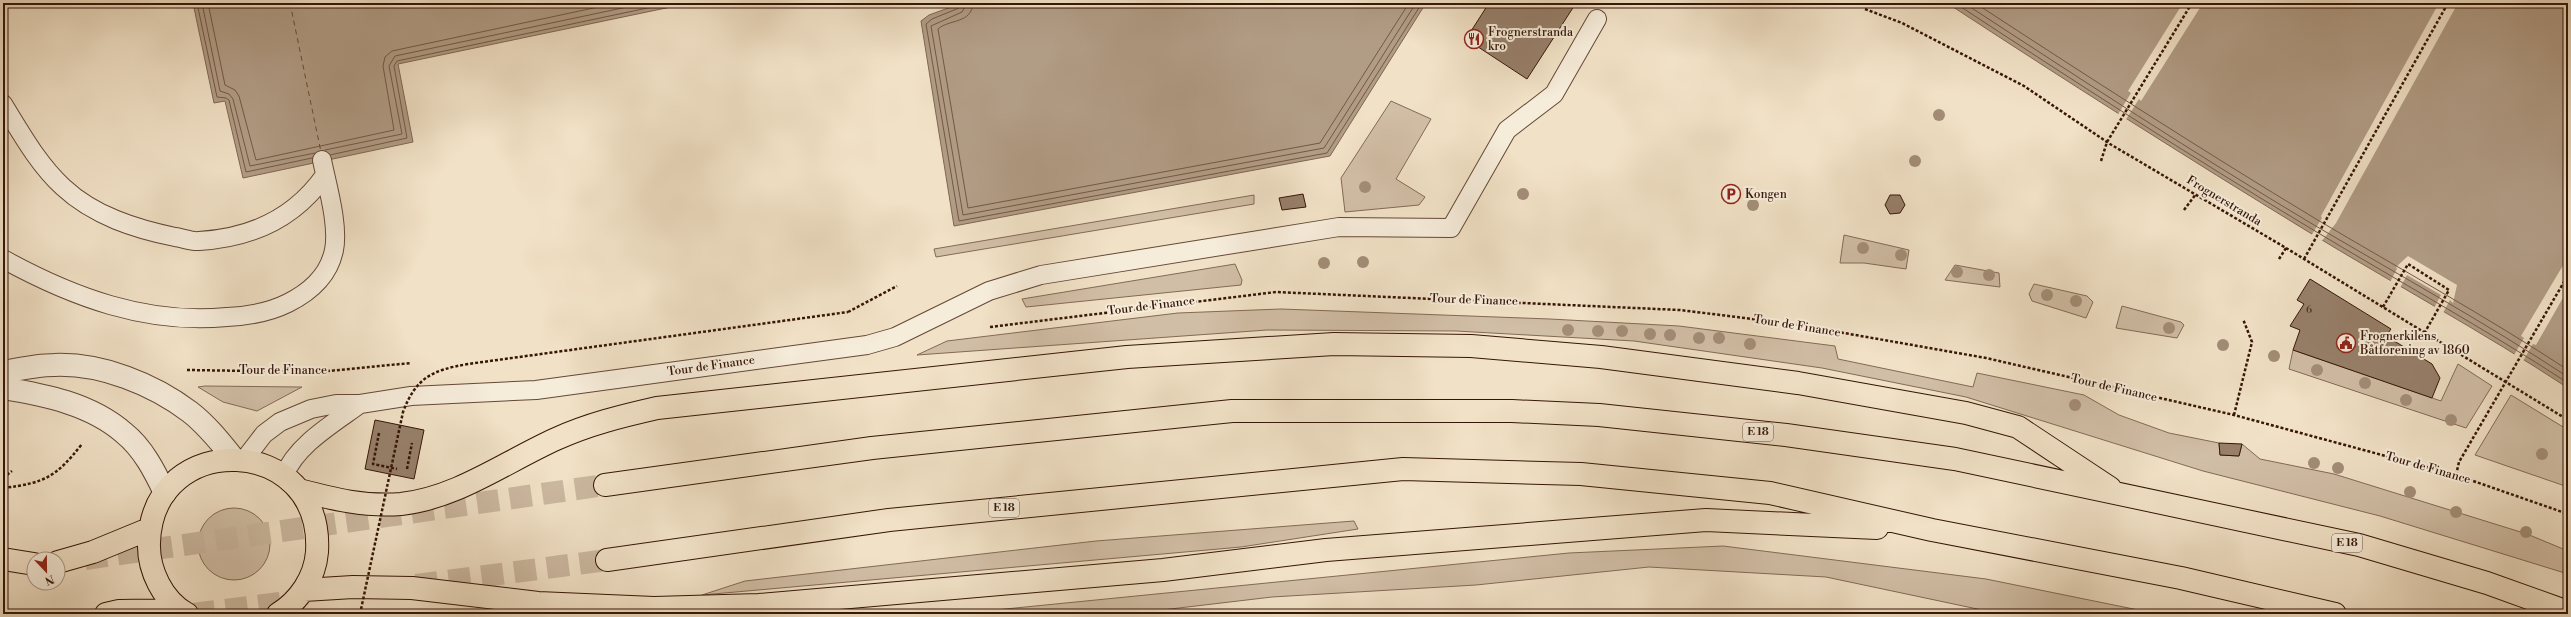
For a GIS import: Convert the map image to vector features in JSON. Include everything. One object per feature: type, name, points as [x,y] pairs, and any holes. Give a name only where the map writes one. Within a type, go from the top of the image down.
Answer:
[{"type":"highway","points":[[184,612],[160,587],[154,574],[150,560],[149,530],[155,510],[165,493],[179,478],[196,468],[214,461],[239,459],[265,465],[292,483],[359,504],[400,504],[436,498],[599,421],[657,408],[1127,357],[1334,344],[1471,346],[1601,357],[1798,383],[1966,413],[2018,427],[2121,495]]},
{"type":"highway","name":"E 18","points":[[605,485],[872,448],[1232,411],[1512,411],[1599,415],[1786,435],[1955,460],[2359,545],[2487,583],[2568,612]]},
{"type":"highway","name":"E 18","points":[[606,560],[889,520],[1403,469],[1581,474],[1770,493],[1932,530],[2181,578],[2335,614]]},
{"type":"highway","points":[[278,614],[288,607],[304,590],[312,574],[318,539],[315,522],[292,483]]},
{"type":"highway","points":[[304,590],[353,586],[412,588],[538,604],[647,608],[759,605],[1163,570],[1326,550],[1706,520],[1932,530]]},
{"type":"highway","points":[[66,560],[93,552],[149,530]]},
{"type":"highway","points":[[3,559],[26,563]]},
{"type":"highway","points":[[106,614],[119,611],[184,612]]},
{"type":"street","points":[[3,372],[53,364],[77,365],[118,375],[171,399],[191,413],[239,459]]},
{"type":"street","points":[[3,388],[41,394],[68,402],[108,420],[125,433],[145,456],[165,493]]},
{"type":"lane","name":"Tour de Finance","points":[[239,459],[264,434],[295,414],[336,404],[360,404],[411,396],[536,390],[867,345],[895,337],[969,300],[1002,286],[1041,275],[1339,227],[1451,228],[1507,130],[1554,94],[1598,19]]},
{"type":"lane","points":[[3,104],[41,164],[64,188],[88,206],[114,219],[153,232],[198,242],[270,225],[306,199],[324,168],[334,229],[334,250],[326,270],[316,284],[302,296],[279,307],[245,316],[200,320],[157,317],[110,305],[53,285],[3,258]]},
{"type":"lane","points":[[292,483],[289,463],[307,445],[360,404]]},
{"type":"path","points":[[2101,161],[2106,142],[2192,3]]},
{"type":"path","points":[[2304,259],[2448,3]]},
{"type":"path","name":"Frognerstranda","points":[[1865,9],[1902,23],[2024,86],[2106,142],[2286,248],[2568,420]]},
{"type":"path","points":[[2184,210],[2196,194]]},
{"type":"path","points":[[2280,259],[2286,248]]},
{"type":"path","points":[[2383,307],[2408,264],[2449,290],[2425,332]]},
{"type":"path","points":[[2456,475],[2459,462],[2568,275]]},
{"type":"path","points":[[360,614],[403,412],[410,392],[431,375],[447,368],[468,364],[848,312],[897,286]]},
{"type":"path","name":"Tour de Finance","points":[[1005,325],[1276,292],[1680,310],[1794,324],[1986,358],[2234,415],[2456,475],[2568,514]]},
{"type":"path","points":[[2234,415],[2252,342],[2243,319]]},
{"type":"path","name":"Tour de Finance","points":[[182,370],[318,372],[406,362]]},
{"type":"path","points":[[379,434],[373,464],[400,470]]},
{"type":"path","points":[[3,488],[24,485],[52,476],[63,468],[86,440]]},
{"type":"path","points":[[408,464],[412,443]]},
{"type":"path","points":[[3,478],[12,471]]},
{"type":"shaded area","points":[[1391,101],[1431,119],[1396,179],[1425,197],[1419,205],[1345,212],[1341,178]]},
{"type":"shaded area","points":[[1254,195],[1254,204],[936,257],[934,249]]},
{"type":"shaded area","points":[[1844,235],[1909,250],[1906,269],[1864,263],[1840,263]]},
{"type":"shaded area","points":[[1235,264],[1242,280],[1241,285],[1026,307],[1022,299]]},
{"type":"shaded area","points":[[1955,265],[1999,273],[2000,287],[1945,280]]},
{"type":"shaded area","points":[[2034,284],[2087,296],[2093,302],[2086,318],[2032,301],[2029,294]]},
{"type":"shaded area","points":[[2122,306],[2181,322],[2184,325],[2177,338],[2116,328]]},
{"type":"shaded area","points":[[1281,309],[1550,319],[1679,326],[1835,346],[1838,359],[1973,387],[1977,373],[2084,395],[2119,415],[2169,433],[2219,443],[2220,455],[2239,456],[2242,444],[2260,459],[2334,474],[2527,534],[2568,551],[2568,574],[2380,516],[2203,471],[1966,397],[1822,368],[1634,341],[1456,331],[1267,330],[917,355],[947,341],[1178,313]]},
{"type":"shaded area","points":[[2293,350],[2441,401],[2458,364],[2492,386],[2466,428],[2289,369]]},
{"type":"shaded area","points":[[198,387],[302,387],[257,411],[223,402]]},
{"type":"shaded area","points":[[2511,395],[2568,430],[2568,487],[2475,455]]},
{"type":"shaded area","points":[[227,508],[241,508],[260,518],[270,537],[270,551],[260,570],[241,580],[227,580],[208,570],[198,551],[198,537],[208,518]]},
{"type":"shaded area","points":[[1354,521],[1358,529],[1241,547],[702,595],[745,581],[1096,541]]},
{"type":"shaded area","points":[[1723,546],[1986,579],[2158,614],[2001,614],[1826,577],[1649,567],[1476,585],[1272,597],[1128,614],[955,614],[1569,553]]},
{"type":"water","points":[[193,3],[690,3],[398,64],[413,142],[243,178],[225,101],[214,103]]},
{"type":"water","points":[[962,3],[1426,3],[1330,156],[954,226],[921,21],[929,15]]},
{"type":"water","points":[[1947,3],[2568,3],[2568,388],[2504,347],[2340,251],[2216,175]]},
{"type":"pier","points":[[2183,3],[2203,3],[2141,101],[2139,99],[2125,121],[2117,116],[2131,93],[2128,91]]},
{"type":"pier","points":[[2439,3],[2458,3],[2336,223],[2321,242],[2311,236]]},
{"type":"pier","points":[[2408,256],[2457,285],[2453,303],[2450,300],[2443,313],[2434,308],[2441,295],[2407,275],[2400,288],[2390,282],[2397,269],[2396,267]]},
{"type":"pier","points":[[2568,257],[2568,289],[2536,345],[2533,344],[2523,361],[2514,355],[2524,338],[2521,336]]},
{"type":"building","points":[[1489,3],[1576,3],[1527,79],[1466,39]]},
{"type":"building","points":[[1303,194],[1306,207],[1282,210],[1279,198]]},
{"type":"building","points":[[1890,195],[1900,195],[1905,205],[1900,213],[1890,214],[1885,205]]},
{"type":"building","name":"Frognerkilens Båtforening av 1860","points":[[2310,279],[2391,329],[2386,336],[2432,364],[2440,378],[2432,398],[2293,350],[2300,330],[2290,326],[2304,304],[2297,300]]},
{"type":"building","points":[[375,420],[424,430],[414,479],[365,469]]},
{"type":"building","points":[[2219,443],[2242,444],[2239,456],[2220,455]]},
{"type":"ferry route","points":[[290,3],[321,152]]},
{"type":"tunnel","points":[[85,559],[605,485]]},
{"type":"tunnel","points":[[416,585],[607,560]]},
{"type":"tunnel","points":[[193,614],[303,600]]},
{"type":"place","name":"Frognerstranda kro","points":[[1474,39]]},
{"type":"place","name":"Kongen","points":[[1731,194]]},
{"type":"place","name":"Frognerkilens Båtforening av 1860","points":[[2346,343]]}]
